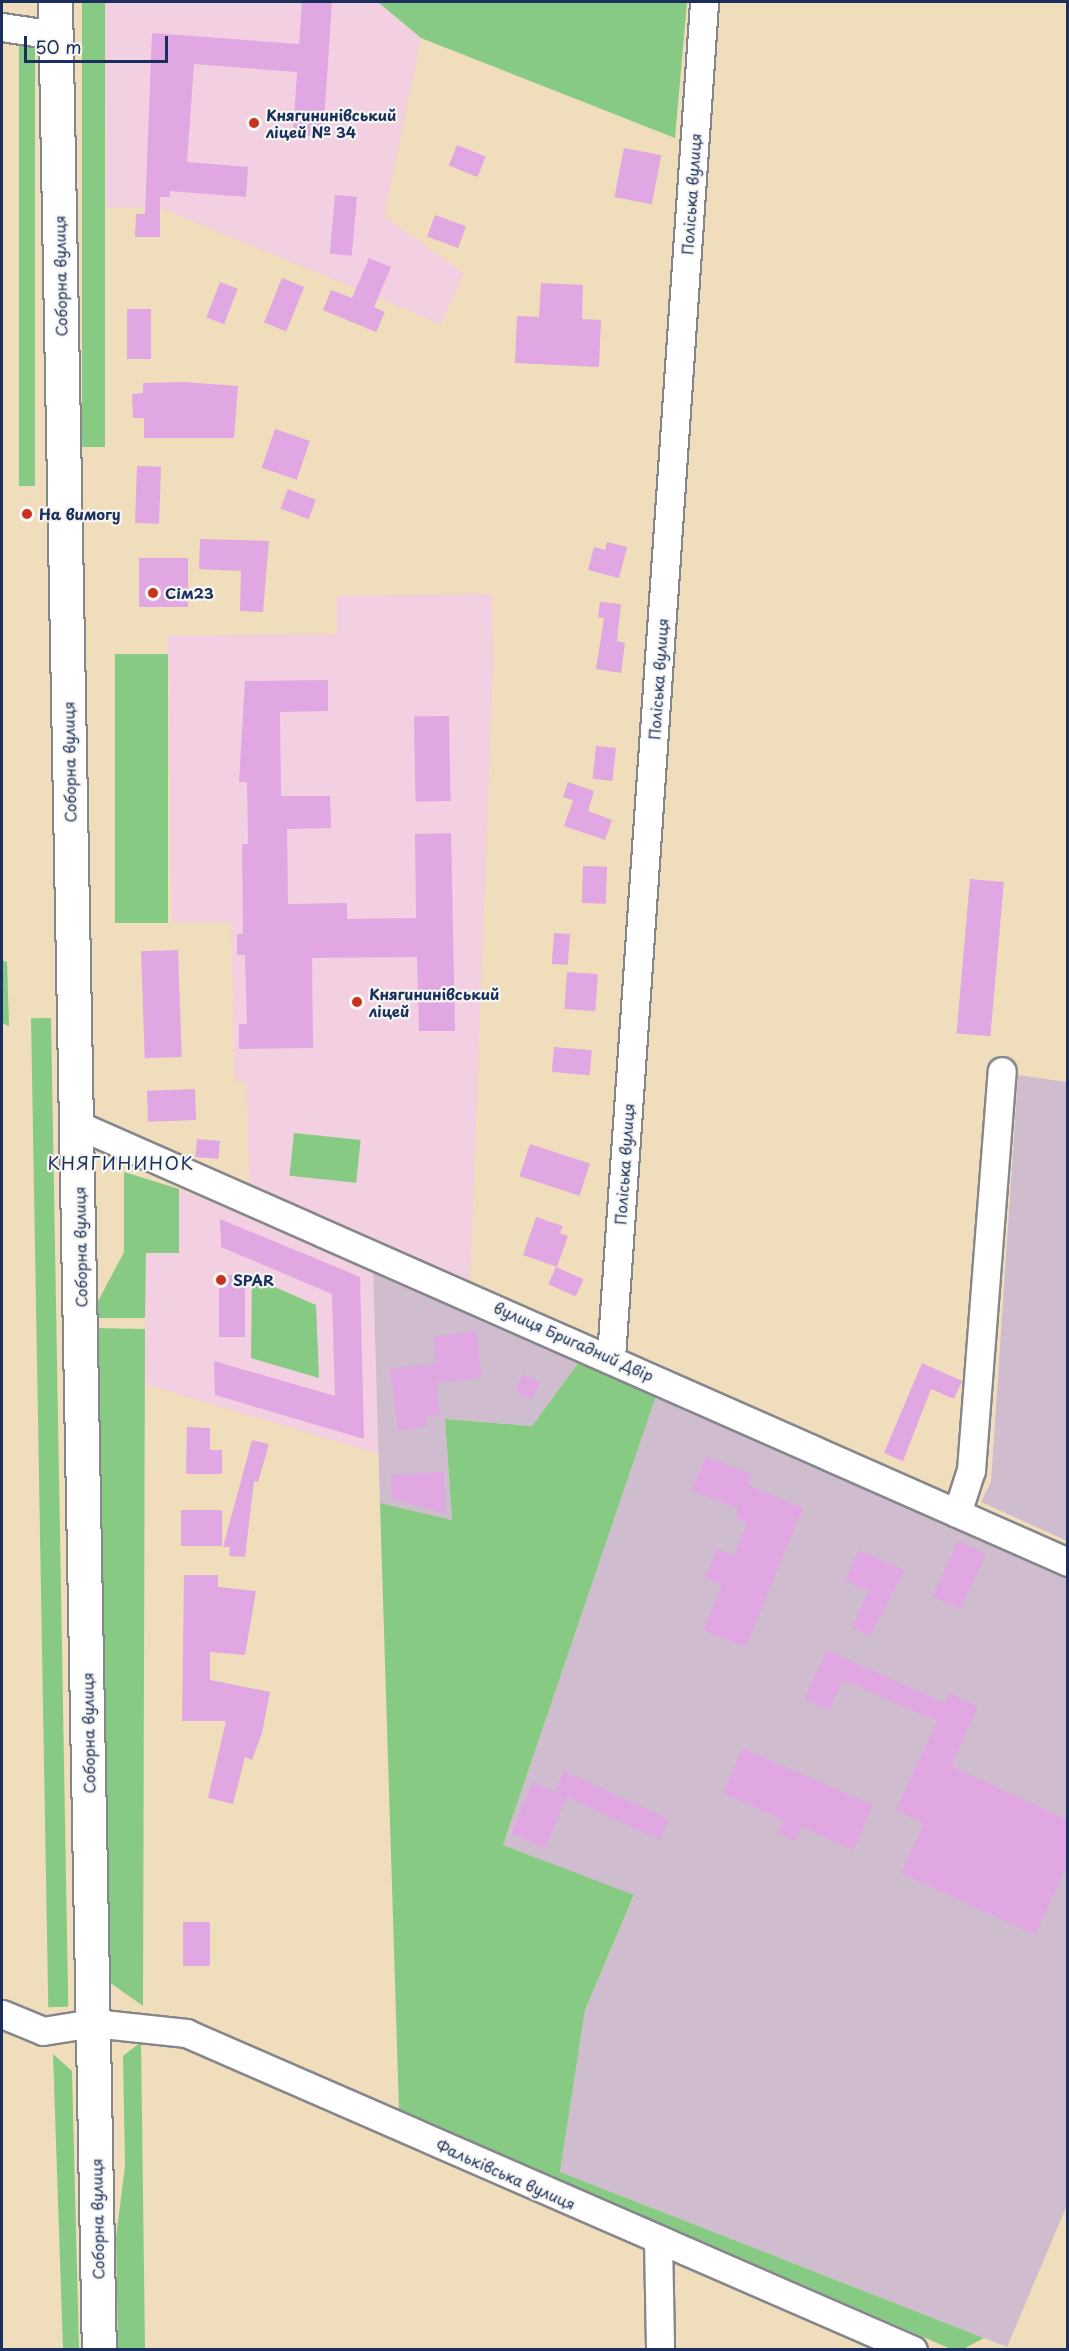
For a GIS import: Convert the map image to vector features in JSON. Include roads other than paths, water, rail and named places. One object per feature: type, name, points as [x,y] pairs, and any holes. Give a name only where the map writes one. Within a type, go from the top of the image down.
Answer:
[{"type":"main road","name":"Соборна вулиця","points":[[56,2],[99,2349]]},
{"type":"street","name":"Поліська вулиця","points":[[611,1357],[704,2]]},
{"type":"street","points":[[2,27],[56,35]]},
{"type":"street","points":[[957,1513],[971,1470],[1002,1071]]},
{"type":"street","name":"вулиця Бригадний Двір","points":[[78,1125],[611,1357],[1068,1562]]},
{"type":"street","name":"Фальківська вулиця","points":[[2,2014],[43,2031],[93,2023],[186,2033],[658,2241],[913,2349]]},
{"type":"street","points":[[658,2241],[660,2349]]},
{"type":"place","name":"Княгининівський ліцей № 34","points":[[254,123]]},
{"type":"place","name":"На вимогу","points":[[27,514]]},
{"type":"place","name":"Сім23","points":[[153,593]]},
{"type":"place","name":"Княгининівський ліцей","points":[[357,1002]]},
{"type":"place","name":"SPAR","points":[[221,1280]]},
{"type":"district","name":"КНЯГИНИНОК","points":[[121,1163]]}]
